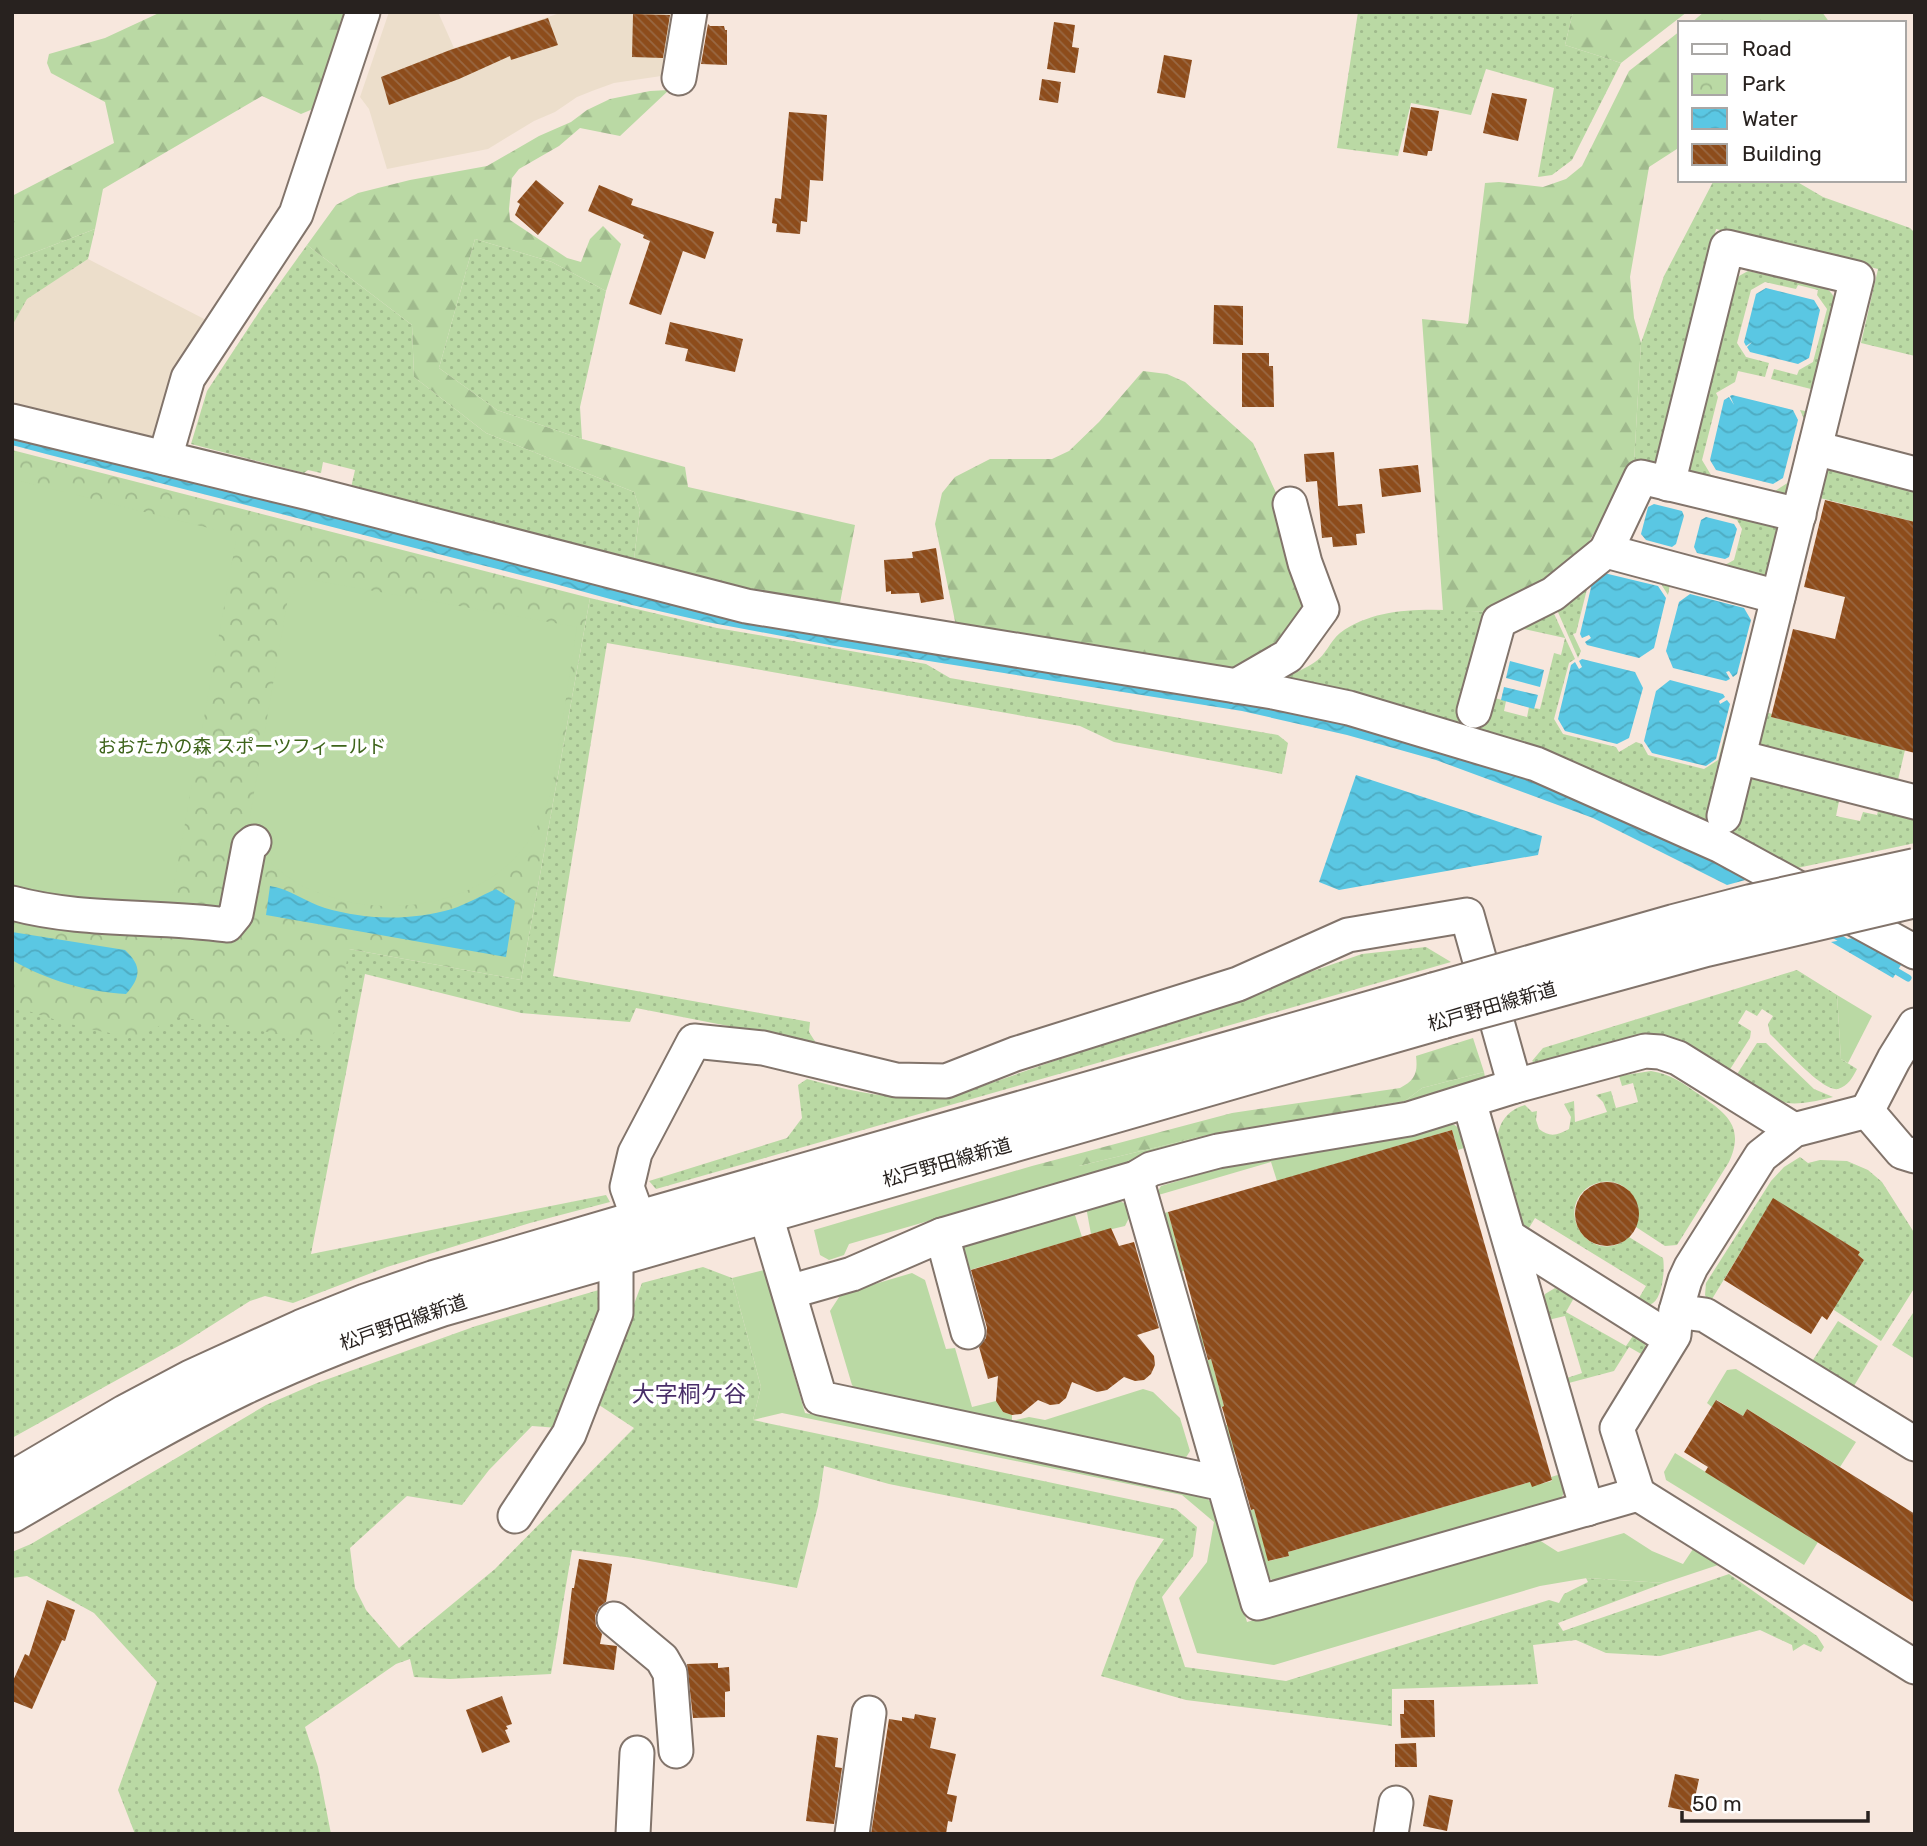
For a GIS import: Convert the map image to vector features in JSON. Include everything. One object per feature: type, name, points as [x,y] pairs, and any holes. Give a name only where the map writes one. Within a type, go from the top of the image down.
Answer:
[{"type":"main road","name":"松戸野田線新道","points":[[12,1513],[201,1407],[311,1355],[372,1330],[441,1307],[616,1257],[762,1201],[1439,1006],[1713,914],[1915,869]]},
{"type":"main road","name":"松戸野田線新道","points":[[1439,1006],[1915,898]]},
{"type":"main road","name":"松戸野田線新道","points":[[12,1481],[192,1379],[367,1303],[434,1280],[639,1220],[762,1201]]},
{"type":"street","points":[[164,458],[188,378],[296,214],[363,12]]},
{"type":"street","points":[[679,78],[690,12]]},
{"type":"street","points":[[1668,484],[1727,247],[1857,278],[1724,816]]},
{"type":"street","points":[[12,421],[746,606],[1236,686],[1349,708],[1536,764],[1721,846],[1915,952]]},
{"type":"street","points":[[1815,448],[1915,474]]},
{"type":"street","points":[[1474,711],[1499,621],[1553,594],[1606,551],[1642,477],[1799,515]]},
{"type":"street","points":[[1236,686],[1288,656],[1322,609],[1305,563],[1290,505]]},
{"type":"street","points":[[1606,551],[1778,597]]},
{"type":"street","points":[[1738,757],[1915,802]]},
{"type":"street","points":[[12,903],[65,914],[202,921],[226,925],[236,914],[249,846],[254,842]]},
{"type":"street","points":[[639,1220],[628,1187],[635,1153],[694,1041],[763,1048],[896,1080],[946,1081],[1016,1054],[1238,984],[1348,935],[1467,915],[1515,1086]]},
{"type":"street","points":[[1915,1025],[1867,1111],[1794,1130],[1761,1156],[1691,1267],[1685,1280],[1674,1325],[1617,1428],[1638,1493],[1915,1667]]},
{"type":"street","points":[[789,1292],[852,1274],[942,1236],[1136,1178],[1151,1169],[1218,1151],[1409,1119],[1515,1086],[1645,1051],[1660,1052],[1678,1058],[1794,1130]]},
{"type":"street","points":[[1469,1101],[1587,1509]]},
{"type":"street","points":[[1867,1111],[1910,1163]]},
{"type":"street","points":[[1136,1178],[1258,1603],[1638,1493]]},
{"type":"street","points":[[762,1201],[820,1398],[1224,1484]]},
{"type":"street","points":[[942,1236],[968,1332]]},
{"type":"street","points":[[1509,1237],[1674,1325],[1705,1315],[1915,1444]]},
{"type":"street","points":[[515,1516],[569,1434],[616,1313],[616,1257]]},
{"type":"street","points":[[1570,1452],[1620,1438]]},
{"type":"street","points":[[614,1619],[662,1659],[670,1673],[676,1751]]},
{"type":"street","points":[[852,1834],[869,1713]]},
{"type":"street","points":[[633,1834],[637,1753]]},
{"type":"shaded area","points":[[389,12],[438,12],[454,48],[563,12],[683,12],[668,75],[614,83],[577,97],[488,149],[387,169],[369,109],[360,97]]},
{"type":"shaded area","points":[[88,259],[210,322],[158,436],[148,442],[12,405],[12,326],[26,299]]},
{"type":"green space","points":[[161,12],[351,12],[320,106],[301,114],[262,96],[103,189],[95,229],[12,261],[12,196],[114,143],[105,102],[51,73],[47,63],[49,54],[105,38]]},
{"type":"green space","points":[[1358,12],[1573,12],[1565,45],[1621,63],[1572,160],[1552,175],[1538,177],[1554,88],[1486,69],[1471,115],[1411,103],[1398,156],[1337,148]]},
{"type":"green space","points":[[1573,12],[1687,12],[1621,63],[1565,45]]},
{"type":"green space","points":[[1704,12],[1822,12],[1829,21],[1693,21]]},
{"type":"green space","points":[[1678,33],[1678,148],[1649,167],[1630,277],[1634,318],[1641,343],[1634,463],[1582,554],[1496,612],[1443,611],[1422,319],[1468,324],[1485,183],[1543,187],[1566,179],[1582,166],[1629,71]]},
{"type":"green space","points":[[669,90],[620,136],[580,128],[559,146],[519,169],[512,178],[510,220],[567,258],[581,262],[590,239],[603,226],[621,244],[606,291],[552,262],[475,239],[439,368],[497,410],[582,439],[685,467],[688,487],[855,525],[839,608],[633,567],[640,510],[634,492],[486,433],[414,377],[412,325],[307,245],[336,205],[358,193],[487,166],[610,99]]},
{"type":"green space","points":[[1713,182],[1797,182],[1823,197],[1910,228],[1915,233],[1915,356],[1861,343],[1878,269],[1716,229],[1657,468],[1634,463],[1641,343],[1664,276]]},
{"type":"green space","points":[[95,229],[88,259],[27,299],[12,326],[12,261]]},
{"type":"green space","points":[[475,239],[552,262],[606,291],[580,407],[582,439],[497,410],[439,368]]},
{"type":"green space","points":[[307,245],[412,325],[414,377],[486,433],[634,492],[640,510],[633,567],[350,492],[355,470],[323,462],[321,473],[308,470],[304,473],[191,444],[207,391]]},
{"type":"green space","points":[[1748,271],[1825,288],[1836,303],[1815,390],[1771,379],[1774,369],[1797,375],[1799,370],[1813,362],[1827,309],[1817,295],[1818,290],[1798,285],[1796,289],[1765,282],[1751,290],[1737,343],[1746,357],[1769,363],[1765,377],[1738,371],[1735,382],[1716,393],[1718,397],[1702,460],[1711,475],[1771,494],[1772,490],[1775,491],[1789,482],[1804,419],[1800,410],[1810,412],[1791,488],[1785,496],[1778,499],[1687,476],[1735,283],[1739,276]]},
{"type":"green space","points":[[1143,371],[1167,374],[1185,382],[1253,443],[1278,497],[1312,607],[1279,655],[1235,673],[956,626],[935,524],[942,493],[955,477],[990,459],[1052,459],[1069,451],[1099,422]]},
{"type":"green space","points":[[12,450],[349,949],[521,980],[590,598],[717,628],[926,664],[950,678],[1278,735],[1288,743],[1282,774],[1114,742],[1080,726],[607,643],[553,976],[810,1022],[809,1032],[816,1043],[636,1008],[630,1022],[521,1013],[365,974],[311,1254],[606,1195],[610,1202],[530,1223],[387,1267],[293,1303],[265,1296],[250,1301],[182,1344],[12,1438]]},
{"type":"green space","name":"おおたかの森 スポーツフィールド","points":[[12,450],[590,598],[521,980],[349,949],[332,1043],[174,1016],[146,1033],[123,1035],[73,1025],[12,1005]]},
{"type":"green space","points":[[1830,468],[1915,488],[1915,522],[1820,498],[1826,472]]},
{"type":"green space","points":[[12,479],[237,535],[169,912],[12,898]]},
{"type":"green space","points":[[1715,505],[1781,526],[1767,580],[1688,557],[1725,565],[1734,560],[1742,529],[1737,520],[1714,513]]},
{"type":"green space","points":[[1602,562],[1670,584],[1668,595],[1661,584],[1604,569],[1590,577],[1576,633],[1573,634],[1581,651],[1578,658],[1554,603]]},
{"type":"green space","points":[[312,580],[577,627],[550,796],[528,842],[512,861],[492,877],[446,898],[420,904],[369,905],[345,901],[310,889],[284,874],[247,833],[288,598]]},
{"type":"green space","points":[[1550,605],[1575,659],[1569,663],[1554,719],[1563,734],[1616,747],[1619,752],[1636,742],[1642,744],[1648,755],[1704,769],[1718,760],[1733,704],[1751,774],[1840,796],[1836,816],[1860,821],[1863,812],[1877,815],[1879,807],[1915,811],[1915,843],[1788,870],[1283,680],[1319,659],[1340,633],[1375,616],[1415,610],[1496,612],[1487,696],[1506,701],[1504,711],[1527,717],[1529,707],[1540,709],[1554,653],[1561,655],[1565,638],[1515,627],[1499,692],[1488,690],[1501,635]]},
{"type":"green space","points":[[1766,712],[1772,714],[1771,717],[1905,750],[1897,784],[1758,745]]},
{"type":"green space","points":[[1426,947],[1451,962],[656,1189],[649,1181],[787,1138],[802,1118],[798,1085],[807,1079],[849,1090],[888,1096],[928,1097],[971,1090],[1362,954]]},
{"type":"green space","points":[[1797,970],[1837,995],[1841,1059],[1857,1069],[1842,1088],[1831,1088],[1822,1083],[1793,1057],[1770,1034],[1768,1024],[1773,1016],[1762,1009],[1757,1016],[1746,1010],[1738,1023],[1751,1031],[1750,1038],[1727,1074],[1684,1048],[1539,1066],[1532,1061],[1543,1048]]},
{"type":"green space","points":[[1837,995],[1872,1016],[1848,1063],[1841,1059]]},
{"type":"green space","points":[[1473,1038],[1484,1072],[1422,1088],[1405,1101],[1203,1136],[1079,1166],[1032,1166],[1232,1113],[1400,1088],[1414,1075],[1416,1056]]},
{"type":"green space","points":[[1757,1043],[1766,1043],[1814,1089],[1833,1097],[1802,1103],[1781,1102],[1734,1079]]},
{"type":"green space","points":[[1651,1071],[1677,1080],[1718,1109],[1731,1122],[1735,1139],[1729,1162],[1677,1245],[1665,1246],[1636,1227],[1638,1213],[1635,1200],[1623,1186],[1613,1182],[1599,1183],[1590,1186],[1579,1197],[1575,1209],[1576,1222],[1581,1233],[1591,1242],[1602,1246],[1615,1245],[1629,1237],[1663,1258],[1659,1294],[1653,1303],[1646,1305],[1636,1303],[1646,1286],[1535,1218],[1526,1233],[1521,1229],[1497,1146],[1501,1125],[1507,1115],[1518,1108],[1525,1105],[1532,1112],[1537,1111],[1539,1129],[1550,1135],[1558,1134],[1569,1129],[1571,1117],[1564,1104],[1574,1101],[1575,1122],[1607,1112],[1596,1095],[1611,1091],[1616,1108],[1638,1102],[1633,1083],[1622,1086],[1619,1076]]},
{"type":"green space","points":[[1484,1072],[1483,1083],[1406,1104],[1207,1140],[849,1244],[844,1255],[829,1260],[820,1255],[814,1230],[1032,1166],[1079,1166],[1203,1136],[1405,1101],[1422,1088]]},
{"type":"green space","points":[[1451,1123],[1461,1129],[1467,1147],[1458,1150],[1452,1130],[1277,1181],[1271,1162],[1155,1196],[1161,1186],[1218,1169],[1402,1137]]},
{"type":"green space","points":[[1800,1157],[1808,1163],[1820,1160],[1847,1161],[1868,1170],[1882,1182],[1915,1234],[1915,1287],[1881,1341],[1834,1310],[1835,1307],[1831,1304],[1864,1260],[1858,1255],[1860,1252],[1773,1199],[1709,1304],[1705,1295],[1706,1283],[1771,1181],[1784,1167]]},
{"type":"green space","points":[[1115,1199],[1126,1204],[1130,1216],[1125,1226],[1091,1234],[1086,1207]]},
{"type":"green space","points":[[1074,1212],[1082,1237],[963,1272],[959,1247]]},
{"type":"green space","points":[[1168,1212],[1184,1271],[1180,1272],[1194,1320],[1199,1319],[1207,1345],[1203,1347],[1207,1360],[1211,1359],[1224,1406],[1220,1408],[1225,1425],[1229,1425],[1236,1452],[1230,1454],[1161,1214]]},
{"type":"green space","points":[[703,1267],[732,1278],[761,1387],[753,1420],[1176,1509],[1197,1527],[1193,1556],[1162,1597],[1185,1667],[1286,1681],[1549,1600],[1559,1603],[1564,1594],[1588,1582],[1586,1578],[1664,1583],[1558,1623],[1563,1631],[1729,1574],[1817,1636],[1824,1647],[1821,1652],[1804,1644],[1793,1651],[1792,1645],[1760,1630],[1660,1656],[1606,1653],[1576,1640],[1533,1645],[1538,1684],[1392,1689],[1392,1726],[1186,1700],[1101,1676],[1136,1581],[1164,1539],[889,1484],[824,1466],[818,1506],[797,1588],[633,1558],[572,1550],[551,1674],[450,1679],[414,1677],[410,1659],[396,1664],[305,1727],[318,1767],[331,1834],[135,1834],[118,1790],[157,1682],[94,1613],[27,1576],[12,1578],[12,1552],[31,1544],[266,1405],[317,1383],[476,1326],[609,1287],[558,1428],[532,1426],[489,1470],[462,1505],[407,1496],[350,1548],[355,1588],[366,1610],[399,1648],[495,1569],[634,1428],[596,1403],[642,1283]]},
{"type":"green space","points":[[764,1270],[805,1413],[1202,1494],[1214,1505],[1247,1622],[1536,1538],[1558,1552],[1624,1533],[1652,1551],[1683,1564],[1695,1546],[1718,1565],[1664,1583],[1587,1578],[1540,1586],[1274,1665],[1197,1653],[1179,1598],[1207,1562],[1214,1522],[1182,1495],[782,1413],[753,1420],[761,1387],[732,1278]]},
{"type":"green space","points":[[912,1273],[925,1280],[946,1349],[955,1348],[972,1407],[996,1401],[1003,1412],[1012,1415],[1012,1421],[1029,1417],[1045,1420],[1143,1389],[1153,1392],[1180,1418],[1190,1451],[1185,1459],[859,1394],[852,1385],[830,1311],[841,1294]]},
{"type":"green space","points":[[1555,1288],[1575,1296],[1566,1312],[1626,1346],[1635,1333],[1644,1339],[1646,1350],[1643,1355],[1629,1347],[1614,1371],[1565,1384],[1564,1379],[1582,1373],[1565,1316],[1548,1320],[1543,1302],[1545,1294]]},
{"type":"green space","points":[[1915,1310],[1915,1359],[1892,1345]]},
{"type":"green space","points":[[1838,1321],[1878,1346],[1851,1391],[1811,1363]]},
{"type":"green space","points":[[1736,1369],[1856,1442],[1840,1467],[1747,1409],[1743,1416],[1717,1400],[1712,1407],[1707,1403],[1727,1370]]},
{"type":"green space","points":[[1675,1453],[1818,1542],[1804,1565],[1666,1480],[1664,1472]]},
{"type":"green space","points":[[1561,1474],[1565,1490],[1561,1499],[1275,1582],[1264,1574],[1246,1512],[1254,1509],[1269,1561],[1289,1556],[1288,1552],[1530,1482],[1532,1486],[1552,1481],[1551,1477]]},
{"type":"water","points":[[1766,288],[1814,300],[1820,310],[1809,358],[1798,364],[1750,352],[1747,347],[1752,342],[1746,346],[1744,342],[1756,294]]},
{"type":"water","points":[[1730,396],[1793,410],[1798,420],[1783,478],[1773,484],[1716,470],[1710,460],[1724,400],[1729,397],[1734,405]]},
{"type":"water","points":[[12,431],[1089,674],[1350,723],[1500,770],[1599,807],[1749,879],[1727,885],[1593,818],[1436,760],[1347,735],[1242,711],[835,646],[632,605],[12,445]]},
{"type":"water","points":[[1654,504],[1682,511],[1684,516],[1676,544],[1672,547],[1646,540],[1641,534],[1648,507]]},
{"type":"water","points":[[1706,517],[1734,524],[1737,529],[1729,557],[1725,559],[1697,553],[1694,547],[1701,520]]},
{"type":"water","points":[[1604,573],[1658,586],[1666,598],[1654,648],[1639,658],[1587,645],[1585,642],[1591,638],[1589,635],[1582,638],[1580,634],[1593,579]]},
{"type":"water","points":[[1690,594],[1744,608],[1751,620],[1737,674],[1733,677],[1729,671],[1726,672],[1730,679],[1726,681],[1673,668],[1666,651],[1679,602]]},
{"type":"water","points":[[1582,659],[1635,672],[1643,688],[1629,738],[1617,744],[1565,731],[1558,719],[1571,665],[1575,662],[1579,669],[1582,667],[1579,661]]},
{"type":"water","points":[[1510,661],[1544,670],[1540,687],[1506,678]]},
{"type":"water","points":[[1670,680],[1723,694],[1725,697],[1719,701],[1720,704],[1727,700],[1730,704],[1716,759],[1706,766],[1652,753],[1644,741],[1656,691]]},
{"type":"water","points":[[1504,687],[1538,695],[1534,709],[1501,700]]},
{"type":"water","points":[[1356,775],[1542,836],[1538,855],[1339,890],[1319,882]]},
{"type":"water","points":[[270,886],[325,908],[388,918],[420,916],[452,909],[496,889],[515,901],[506,957],[266,915]]},
{"type":"water","points":[[12,932],[125,950],[137,966],[137,977],[126,994],[97,991],[53,979],[12,960]]},
{"type":"water","points":[[1853,938],[1901,965],[1893,978],[1831,942]]},
{"type":"building","points":[[633,14],[670,15],[663,58],[632,57]]},
{"type":"building","points":[[548,18],[558,45],[511,60],[510,56],[459,79],[389,105],[381,77],[450,50]]},
{"type":"building","points":[[1054,22],[1075,25],[1072,47],[1079,48],[1075,73],[1047,69]]},
{"type":"building","points":[[708,24],[724,26],[727,30],[727,65],[701,64]]},
{"type":"building","points":[[1164,55],[1192,60],[1185,98],[1157,93]]},
{"type":"building","points":[[1042,79],[1061,82],[1058,103],[1039,100]]},
{"type":"building","points":[[1492,93],[1527,99],[1518,141],[1483,133]]},
{"type":"building","points":[[1411,107],[1439,111],[1432,151],[1428,151],[1427,156],[1403,152]]},
{"type":"building","points":[[789,112],[827,115],[823,181],[810,180],[807,222],[801,221],[800,234],[776,232],[777,224],[772,223],[775,198],[781,199]]},
{"type":"building","points":[[536,180],[564,203],[538,235],[515,215],[520,204],[517,202]]},
{"type":"building","points":[[599,185],[633,199],[631,205],[714,232],[705,259],[683,251],[661,315],[629,304],[650,241],[643,238],[644,235],[588,211]]},
{"type":"building","points":[[1214,305],[1243,306],[1243,345],[1213,344]]},
{"type":"building","points":[[670,322],[743,339],[735,372],[685,361],[688,349],[665,344]]},
{"type":"building","points":[[1242,353],[1269,353],[1269,366],[1273,366],[1274,407],[1242,407]]},
{"type":"building","points":[[1334,452],[1338,506],[1362,504],[1365,533],[1356,534],[1357,545],[1333,547],[1332,537],[1322,538],[1317,481],[1306,482],[1304,454]]},
{"type":"building","points":[[1418,465],[1421,492],[1382,497],[1379,469]]},
{"type":"building","points":[[1825,500],[1915,522],[1915,753],[1771,717],[1793,629],[1835,639],[1845,597],[1804,587]]},
{"type":"building","points":[[936,548],[944,599],[921,603],[919,593],[886,592],[884,560],[913,558],[912,552]]},
{"type":"building","points":[[1452,1130],[1552,1480],[1532,1487],[1530,1482],[1288,1552],[1289,1556],[1268,1561],[1254,1509],[1251,1510],[1211,1359],[1208,1360],[1168,1212]]},
{"type":"building","points":[[1607,1182],[1619,1184],[1630,1191],[1637,1202],[1637,1226],[1630,1237],[1619,1244],[1607,1246],[1595,1244],[1584,1237],[1577,1226],[1575,1214],[1577,1202],[1584,1191],[1595,1184]]},
{"type":"building","points":[[1773,1198],[1860,1252],[1858,1255],[1864,1260],[1827,1320],[1822,1316],[1811,1334],[1724,1280]]},
{"type":"building","points":[[1111,1228],[1119,1246],[1134,1242],[1159,1328],[1137,1335],[1154,1356],[1155,1365],[1151,1374],[1144,1380],[1135,1381],[1124,1377],[1107,1390],[1097,1392],[1072,1382],[1066,1398],[1059,1404],[1050,1405],[1038,1400],[1021,1414],[1003,1412],[996,1401],[998,1376],[988,1379],[979,1347],[986,1338],[987,1328],[971,1270]]},
{"type":"building","points":[[1716,1400],[1743,1416],[1747,1409],[1915,1514],[1915,1603],[1705,1472],[1708,1467],[1684,1452]]},
{"type":"building","points":[[579,1559],[612,1564],[606,1602],[599,1607],[595,1616],[596,1626],[602,1634],[600,1644],[617,1646],[614,1670],[563,1664],[572,1588]]},
{"type":"building","points":[[47,1600],[75,1610],[65,1641],[62,1640],[32,1709],[12,1701],[12,1683],[25,1654],[29,1656]]},
{"type":"building","points":[[718,1663],[718,1668],[729,1667],[730,1691],[725,1692],[725,1717],[693,1718],[687,1664]]},
{"type":"building","points":[[502,1696],[512,1724],[506,1726],[508,1729],[505,1730],[510,1742],[482,1753],[466,1710]]},
{"type":"building","points":[[1404,1700],[1434,1700],[1435,1737],[1401,1738],[1400,1714],[1404,1714]]},
{"type":"building","points":[[915,1714],[936,1718],[930,1748],[956,1754],[947,1794],[957,1796],[952,1822],[948,1821],[946,1834],[871,1834],[889,1719],[914,1719]]},
{"type":"building","points":[[817,1735],[838,1738],[835,1767],[842,1768],[834,1824],[806,1821]]},
{"type":"building","points":[[1416,1743],[1417,1767],[1395,1767],[1395,1744]]},
{"type":"building","points":[[1675,1774],[1699,1779],[1692,1812],[1668,1807]]},
{"type":"building","points":[[1429,1795],[1453,1800],[1447,1831],[1423,1826]]},
{"type":"waterway","points":[[1828,931],[1851,945]]},
{"type":"waterway","points":[[1891,968],[1908,978]]},
{"type":"district","name":"大字桐ケ谷","points":[[689,1394]]}]
